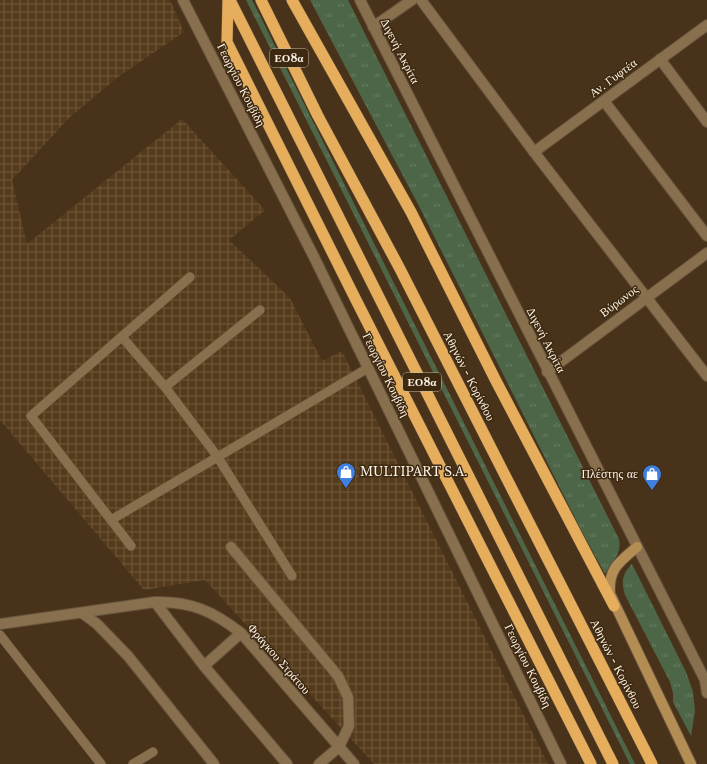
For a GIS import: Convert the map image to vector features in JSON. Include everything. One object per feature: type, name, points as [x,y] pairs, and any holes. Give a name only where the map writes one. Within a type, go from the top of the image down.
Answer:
[{"type":"highway","points":[[229,0],[227,42],[591,764]]},
{"type":"highway","name":"ΕΟ8α","points":[[229,0],[613,764]]},
{"type":"highway","name":"Αθηνών - Κορίνθου","points":[[261,0],[318,116],[400,269],[652,764]]},
{"type":"highway","points":[[292,0],[411,212],[496,381],[614,606]]},
{"type":"main road","points":[[637,547],[618,564],[609,581],[610,594],[614,606],[688,760],[697,764]]},
{"type":"street","name":"Γεωργίου Κουβίδη","points":[[183,0],[368,368],[561,764]]},
{"type":"street","name":"Διγενή Ακρίτα","points":[[360,0],[547,372],[706,679],[707,693]]},
{"type":"street","points":[[374,27],[412,0]]},
{"type":"street","points":[[421,0],[645,298],[707,376]]},
{"type":"street","name":"Αν. Γυφτέα","points":[[534,152],[707,25]]},
{"type":"street","points":[[660,59],[707,122]]},
{"type":"street","points":[[604,101],[707,236]]},
{"type":"street","name":"Βύρωνος","points":[[547,372],[707,253]]},
{"type":"street","points":[[232,547],[338,676],[348,697],[349,726],[339,747],[319,764]]},
{"type":"street","name":"Φράγκου Στράτου","points":[[0,624],[155,602],[172,601],[195,605],[222,619],[241,633],[354,764]]},
{"type":"street","points":[[155,602],[204,666],[287,764]]},
{"type":"street","points":[[82,613],[97,624],[128,656],[214,764]]},
{"type":"street","points":[[204,666],[241,633]]},
{"type":"lane","points":[[131,546],[32,416],[190,277]]},
{"type":"lane","points":[[164,387],[260,310]]},
{"type":"lane","points":[[122,337],[164,387],[217,456],[292,576]]},
{"type":"lane","points":[[111,520],[368,368]]},
{"type":"lane","points":[[0,636],[101,764]]},
{"type":"lane","points":[[133,764],[153,752]]},
{"type":"shaded area","points":[[0,0],[170,0],[184,32],[118,77],[69,118],[12,180],[27,244],[182,119],[265,210],[229,240],[290,298],[322,361],[342,351],[548,764],[374,764],[205,580],[144,590],[0,420]]},
{"type":"green space","points":[[246,0],[252,0],[635,764],[630,764]]},
{"type":"green space","points":[[310,0],[348,0],[619,539],[620,544],[618,554],[605,574],[580,528],[420,208]]},
{"type":"green space","points":[[632,564],[686,672],[693,692],[695,711],[691,736],[673,702],[673,693],[670,682],[625,595],[623,578],[626,571]]},
{"type":"place","name":"MULTIPART S.A.","points":[[346,489]]},
{"type":"place","name":"Πλέστης αε","points":[[652,491]]}]
